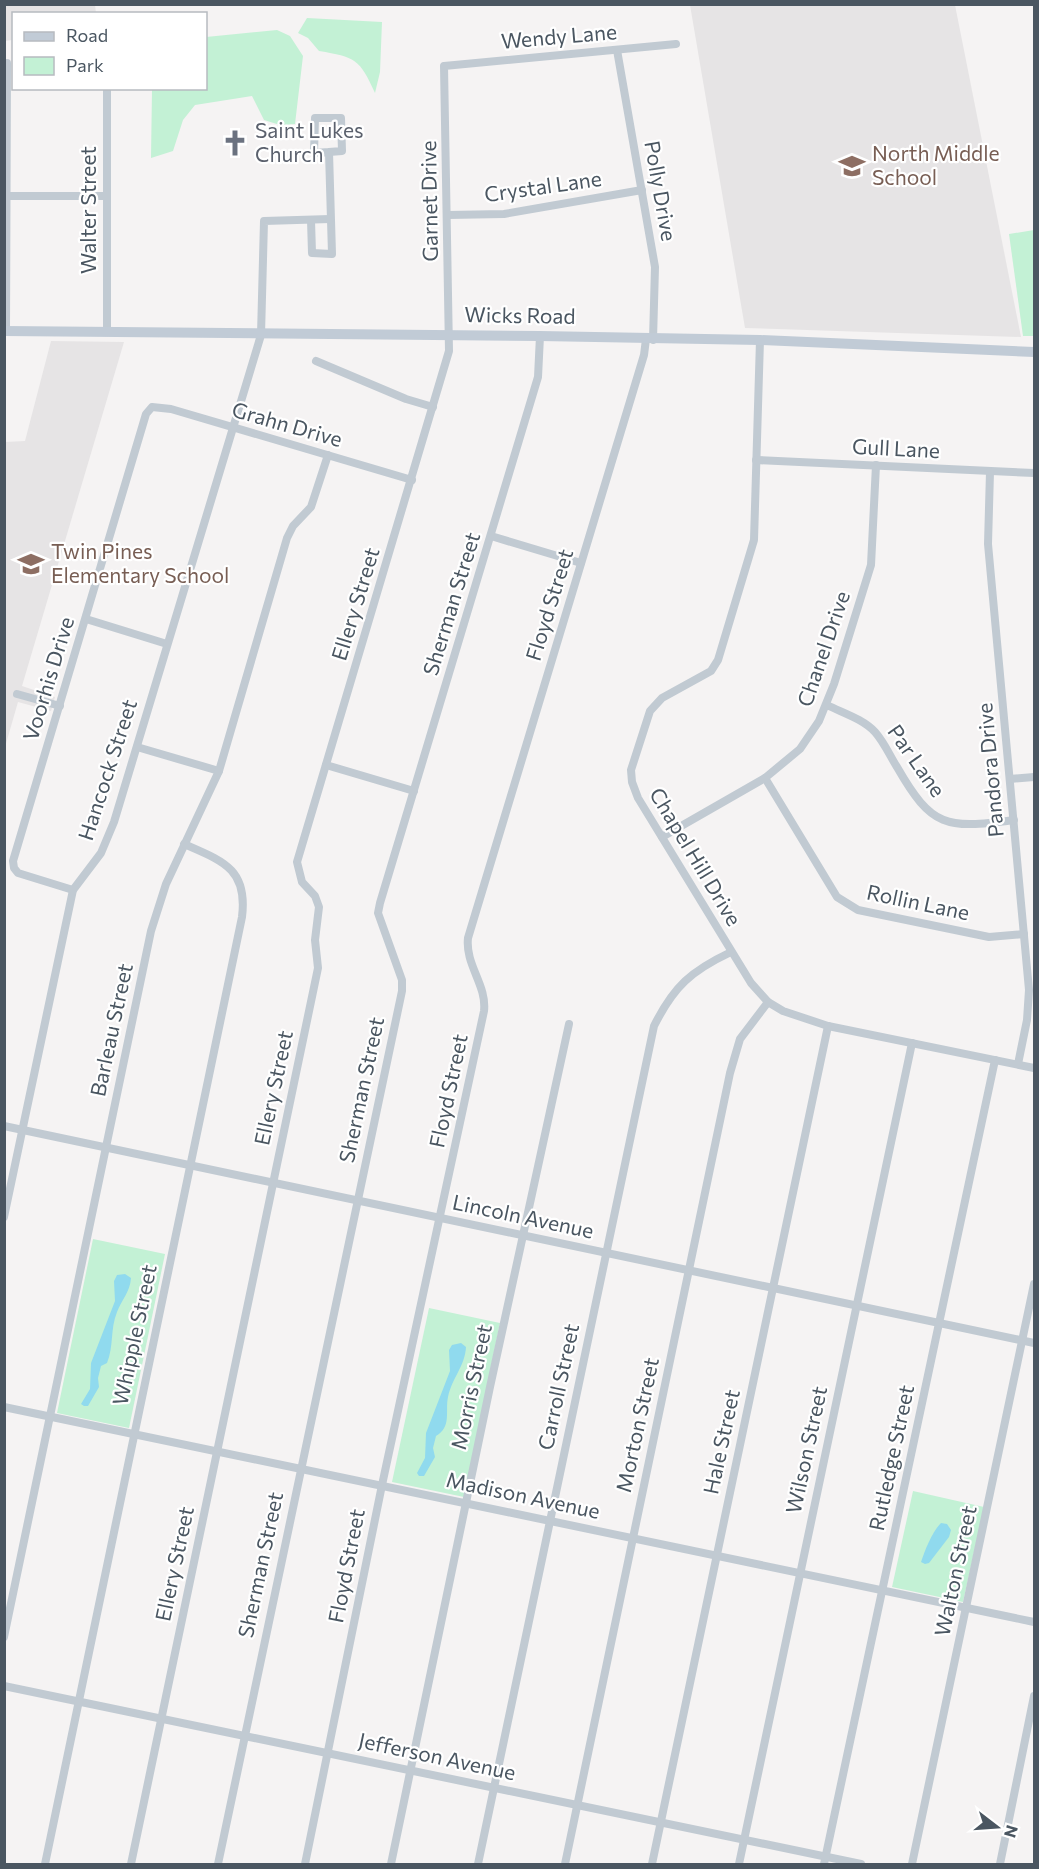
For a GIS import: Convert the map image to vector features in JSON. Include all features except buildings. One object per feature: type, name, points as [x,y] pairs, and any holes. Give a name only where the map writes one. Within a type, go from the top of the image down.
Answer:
[{"type":"main road","name":"Wicks Road","points":[[5,331],[760,340],[1035,352]]},
{"type":"street","name":"Wendy Lane","points":[[444,66],[676,44]]},
{"type":"street","name":"Polly Drive","points":[[617,50],[655,267],[650,339]]},
{"type":"street","points":[[5,331],[7,63]]},
{"type":"street","name":"Garnet Drive","points":[[444,66],[451,335]]},
{"type":"street","name":"Walter Street","points":[[107,90],[107,332]]},
{"type":"street","points":[[315,118],[341,118],[342,152],[329,152],[314,153],[315,118]]},
{"type":"street","points":[[329,152],[332,254],[312,253],[311,220],[330,219]]},
{"type":"street","name":"Crystal Lane","points":[[448,215],[504,214],[642,190]]},
{"type":"street","points":[[6,196],[107,196]]},
{"type":"street","name":"Hancock Street","points":[[4,1217],[73,890],[108,840],[261,334],[264,221],[311,220]]},
{"type":"street","name":"Ellery Street","points":[[131,1864],[318,968],[315,940],[319,907],[315,897],[302,882],[297,862],[412,480],[449,351],[451,335]]},
{"type":"street","name":"Sherman Street","points":[[218,1864],[402,991],[400,974],[378,913],[538,377],[540,336]]},
{"type":"street","name":"Floyd Street","points":[[305,1864],[382,1485],[484,1011],[485,1000],[468,958],[468,938],[650,339]]},
{"type":"street","name":"Chapel Hill Drive","points":[[760,340],[754,540],[718,660],[704,677],[662,698],[650,711],[631,770],[632,782],[638,798],[731,952],[751,983],[768,1002],[801,1019],[828,1026],[1035,1068]]},
{"type":"street","points":[[316,361],[406,399],[433,407]]},
{"type":"street","name":"Grahn Drive","points":[[152,407],[171,409],[412,480]]},
{"type":"street","name":"Voorhis Drive","points":[[73,890],[18,873],[13,861],[146,414],[152,407]]},
{"type":"street","name":"Barleau Street","points":[[4,1637],[151,931],[166,884],[219,771],[287,538],[293,525],[311,507],[328,455]]},
{"type":"street","name":"Gull Lane","points":[[756,460],[1035,473]]},
{"type":"street","name":"Chanel Drive","points":[[662,837],[765,778],[800,749],[826,705],[871,565],[876,465]]},
{"type":"street","name":"Pandora Drive","points":[[990,471],[987,523],[1029,1005],[1018,1064]]},
{"type":"street","points":[[491,536],[582,563]]},
{"type":"street","points":[[86,619],[167,644]]},
{"type":"street","points":[[17,694],[60,706]]},
{"type":"street","name":"Par Lane","points":[[826,705],[861,721],[875,732],[912,793],[923,807],[937,818],[952,824],[968,825],[1014,820]]},
{"type":"street","points":[[137,747],[219,771]]},
{"type":"street","points":[[326,765],[414,791]]},
{"type":"street","points":[[1010,779],[1035,777]]},
{"type":"street","name":"Rollin Lane","points":[[765,778],[825,879],[837,897],[846,904],[858,910],[989,937],[1024,934]]},
{"type":"street","name":"Whipple Street","points":[[45,1864],[244,901],[243,888],[237,875],[226,865],[184,844]]},
{"type":"street","name":"Carroll Street","points":[[478,1864],[654,1026],[676,987],[710,962],[731,952]]},
{"type":"street","name":"Morton Street","points":[[565,1864],[736,1050],[750,1023],[768,1002]]},
{"type":"street","name":"Morris Street","points":[[391,1864],[569,1024]]},
{"type":"street","name":"Hale Street","points":[[652,1864],[828,1026]]},
{"type":"street","name":"Wilson Street","points":[[739,1864],[912,1043]]},
{"type":"street","name":"Rutledge Street","points":[[825,1861],[995,1060]]},
{"type":"street","name":"Lincoln Avenue","points":[[4,1126],[1035,1343]]},
{"type":"street","name":"Walton Street","points":[[912,1864],[1035,1284]]},
{"type":"street","name":"Madison Avenue","points":[[4,1407],[1035,1622]]},
{"type":"street","name":"Jefferson Avenue","points":[[4,1686],[660,1822],[744,1840],[825,1861],[861,1864]]},
{"type":"street","points":[[999,1864],[1035,1696]]},
{"type":"shaded area","points":[[5,4],[95,5],[96,12],[12,12],[12,40],[5,41]]},
{"type":"shaded area","name":"North Middle School","points":[[690,5],[955,5],[1021,337],[745,328]]},
{"type":"shaded area","name":"Twin Pines Elementary School","points":[[51,341],[124,342],[22,686],[55,697],[51,711],[18,702],[5,747],[5,442],[25,441]]},
{"type":"green space","points":[[307,18],[382,22],[380,72],[375,93],[365,73],[355,62],[341,55],[319,51],[308,38],[298,33]]},
{"type":"green space","points":[[277,30],[290,36],[303,56],[295,124],[280,125],[264,120],[252,96],[195,105],[183,120],[173,151],[151,158],[152,90],[207,90],[207,37]]},
{"type":"green space","points":[[1034,230],[1034,336],[1023,336],[1009,234]]},
{"type":"green space","points":[[93,1239],[165,1254],[129,1428],[57,1413]]},
{"type":"green space","points":[[429,1308],[500,1323],[464,1497],[392,1482]]},
{"type":"green space","points":[[913,1491],[984,1507],[963,1602],[892,1587]]},
{"type":"water","points":[[125,1274],[131,1278],[115,1318],[109,1357],[107,1363],[101,1366],[98,1378],[99,1387],[88,1406],[84,1406],[81,1404],[90,1389],[91,1363],[115,1301],[114,1281],[117,1275]]},
{"type":"water","points":[[461,1343],[466,1347],[465,1354],[448,1397],[446,1423],[436,1436],[433,1448],[435,1457],[424,1476],[419,1476],[417,1473],[425,1458],[426,1433],[450,1371],[449,1350],[452,1345]]},
{"type":"water","points":[[941,1523],[947,1524],[951,1530],[949,1537],[929,1563],[925,1564],[921,1562],[932,1536]]},
{"type":"place","name":"Saint Lukes Church","points":[[235,143]]},
{"type":"place","name":"North Middle School","points":[[852,166]]},
{"type":"place","name":"Twin Pines Elementary School","points":[[31,564]]}]
